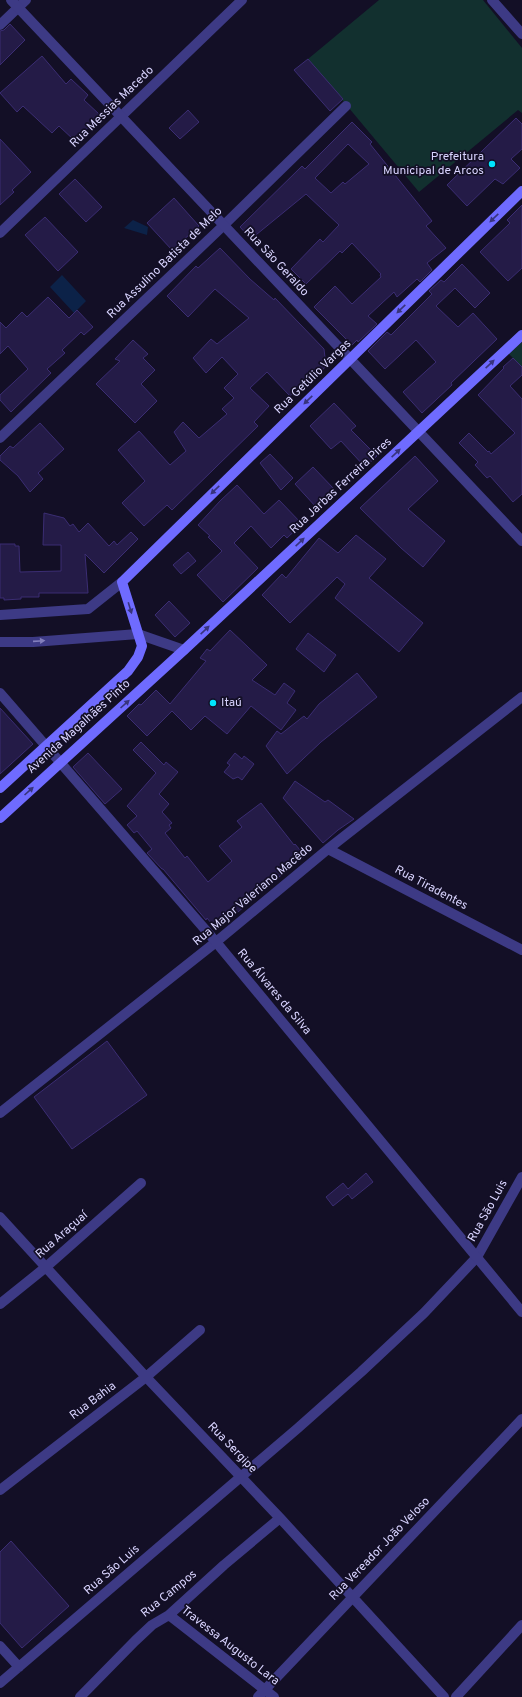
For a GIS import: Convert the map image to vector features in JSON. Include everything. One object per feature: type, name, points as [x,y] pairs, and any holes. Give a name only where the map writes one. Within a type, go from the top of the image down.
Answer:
[{"type":"main road","name":"Rua Getúlio Vargas","points":[[122,582],[522,191]]},
{"type":"main road","name":"Rua Jarbas Ferreira Pires","points":[[180,653],[522,335]]},
{"type":"main road","points":[[122,582],[138,634]]},
{"type":"main road","name":"Avenida Magalhães Pinto","points":[[0,788],[128,671],[138,657],[142,646],[138,634]]},
{"type":"main road","name":"Avenida Magalhães Pinto","points":[[0,818],[180,653]]},
{"type":"street","points":[[0,25],[15,4],[26,0]]},
{"type":"street","name":"Rua Messias Macedo","points":[[0,233],[242,0]]},
{"type":"street","points":[[492,0],[522,34]]},
{"type":"street","name":"Rua São Geraldo","points":[[15,4],[522,541]]},
{"type":"street","name":"Rua Assulino Batista de Melo","points":[[0,438],[224,225],[346,106]]},
{"type":"street","name":"Rua Getúlio Vargas","points":[[0,615],[88,610],[122,582]]},
{"type":"street","points":[[0,642],[33,642],[138,634],[180,653]]},
{"type":"street","name":"Rua Álvares da Silva","points":[[0,692],[216,942],[522,1312]]},
{"type":"street","name":"Rua Major Valeriano Macêdo","points":[[0,1113],[216,942],[328,849],[522,697]]},
{"type":"street","name":"Rua Tiradentes","points":[[328,849],[522,950]]},
{"type":"street","name":"Rua São Luis","points":[[0,1683],[361,1372],[424,1313],[477,1257],[522,1177]]},
{"type":"street","name":"Rua Araçuaí","points":[[0,1304],[46,1267],[140,1183]]},
{"type":"street","name":"Rua Sergipe","points":[[0,1217],[146,1377],[241,1476],[444,1697]]},
{"type":"street","name":"Rua Bahia","points":[[0,1490],[146,1377],[200,1330]]},
{"type":"street","name":"Rua Vereador João Veloso","points":[[261,1693],[522,1419]]},
{"type":"street","name":"Rua Campos","points":[[80,1697],[134,1640],[152,1625],[169,1615],[224,1565],[280,1518]]},
{"type":"street","name":"Travessa Augusto Lara","points":[[169,1615],[261,1693],[274,1697]]},
{"type":"street","points":[[456,1697],[522,1625]]},
{"type":"street","points":[[0,1646],[19,1668]]},
{"type":"green space","points":[[379,0],[483,0],[522,48],[522,113],[518,110],[419,192],[308,59]]},
{"type":"green space","points":[[522,342],[522,367],[509,354]]},
{"type":"water","points":[[133,220],[148,227],[147,235],[124,228]]},
{"type":"water","points":[[62,275],[86,301],[74,313],[50,287]]},
{"type":"building","points":[[10,24],[25,40],[0,65],[0,31],[4,30]]},
{"type":"building","points":[[42,56],[66,84],[71,79],[88,95],[84,100],[100,115],[75,141],[59,126],[52,133],[23,106],[17,112],[0,93]]},
{"type":"building","points":[[308,59],[343,99],[330,111],[294,70]]},
{"type":"building","points":[[188,110],[199,122],[180,139],[169,128]]},
{"type":"building","name":"Prefeitura Municipal de Arcos","points":[[516,118],[522,124],[522,149],[511,159],[520,168],[503,184],[495,179],[467,206],[447,185]]},
{"type":"building","points":[[352,122],[372,142],[370,144],[432,221],[426,226],[446,248],[427,263],[432,270],[420,282],[417,279],[397,297],[394,292],[368,316],[377,324],[358,342],[357,340],[352,345],[314,307],[335,286],[352,304],[381,277],[381,274],[352,243],[342,253],[340,251],[306,284],[291,269],[320,239],[323,242],[339,225],[306,194],[251,239],[240,227],[302,166],[305,169]],"holes":[[[348,144],[369,164],[345,184],[343,182],[331,193],[315,178]]]},
{"type":"building","points":[[0,139],[31,172],[12,190],[14,192],[0,205]]},
{"type":"building","points":[[75,179],[102,207],[86,222],[59,194]]},
{"type":"building","points":[[174,198],[199,226],[172,250],[147,223]]},
{"type":"building","points":[[522,205],[522,268],[508,281],[480,252],[510,223],[507,220]]},
{"type":"building","points":[[45,217],[78,252],[58,271],[25,235]]},
{"type":"building","points":[[220,248],[250,279],[274,300],[275,298],[324,349],[326,366],[311,383],[308,379],[290,396],[267,372],[250,388],[269,406],[254,422],[258,426],[172,510],[167,505],[144,526],[122,503],[145,481],[118,450],[139,431],[170,465],[186,451],[174,432],[183,422],[199,438],[227,414],[222,409],[234,398],[224,388],[238,374],[222,357],[206,373],[193,358],[211,339],[217,344],[249,318],[215,289],[188,317],[167,296],[196,266],[198,268]]},
{"type":"building","points":[[462,264],[490,293],[475,308],[455,288],[436,306],[458,327],[473,313],[497,339],[422,413],[403,392],[436,362],[416,340],[385,369],[368,351],[387,332],[391,335],[432,294],[429,291],[441,280],[444,282]]},
{"type":"building","points":[[48,297],[69,318],[77,310],[93,327],[84,335],[81,332],[62,350],[65,353],[47,369],[51,373],[11,412],[0,400],[0,395],[28,369],[8,346],[0,354],[0,322],[6,328],[22,312],[27,317]]},
{"type":"building","points":[[133,340],[148,354],[143,358],[155,370],[141,384],[157,401],[135,423],[96,384],[120,361],[115,359]]},
{"type":"building","points":[[513,358],[522,367],[522,375],[510,386],[522,399],[522,494],[513,502],[490,476],[487,478],[475,465],[478,462],[459,443],[469,433],[491,454],[515,433],[478,395]]},
{"type":"building","points":[[334,403],[356,426],[351,430],[377,456],[365,467],[341,441],[331,449],[310,426]]},
{"type":"building","points":[[40,423],[64,449],[38,473],[43,479],[30,492],[18,476],[0,460],[0,456],[10,446],[13,448]]},
{"type":"building","points":[[270,454],[293,478],[281,490],[260,463]]},
{"type":"building","points":[[415,456],[438,481],[408,509],[445,541],[423,567],[360,508]]},
{"type":"building","points":[[313,467],[335,490],[316,507],[295,484]]},
{"type":"building","points":[[237,485],[264,514],[279,500],[302,524],[287,538],[284,535],[271,548],[251,526],[234,543],[258,568],[223,602],[197,575],[222,551],[208,537],[210,536],[198,525]]},
{"type":"building","points":[[44,513],[64,518],[70,526],[73,524],[79,532],[88,523],[109,546],[114,541],[117,545],[131,532],[138,539],[104,573],[85,554],[88,593],[39,593],[39,597],[21,597],[21,599],[4,600],[4,598],[0,598],[0,544],[15,544],[15,546],[19,546],[20,572],[61,571],[61,545],[43,545]]},
{"type":"building","points":[[356,535],[386,559],[369,578],[423,623],[399,652],[335,598],[345,584],[337,577],[290,623],[262,595],[282,574],[286,578],[319,538],[338,553]]},
{"type":"building","points":[[188,552],[196,561],[181,574],[173,565]]},
{"type":"building","points":[[169,601],[190,623],[175,637],[155,615]]},
{"type":"building","points":[[230,630],[267,665],[252,680],[275,695],[284,683],[295,691],[287,703],[296,710],[281,730],[251,706],[227,734],[205,716],[191,730],[172,711],[147,736],[127,716],[156,690],[170,704],[206,661],[200,658],[207,649],[210,651]]},
{"type":"building","points":[[308,633],[336,655],[324,672],[296,649]]},
{"type":"building","points":[[357,673],[377,697],[321,742],[287,774],[266,746],[277,731],[281,734],[304,716],[307,719],[319,704]]},
{"type":"building","points":[[0,708],[33,744],[0,774]]},
{"type":"building","points":[[141,742],[164,765],[166,762],[178,772],[159,794],[169,804],[162,812],[172,823],[169,825],[171,828],[165,833],[185,858],[187,856],[208,882],[232,861],[219,846],[242,827],[237,821],[261,803],[294,845],[295,844],[305,856],[279,877],[276,874],[256,891],[259,894],[217,930],[207,918],[206,920],[163,869],[147,853],[152,849],[137,831],[134,833],[127,825],[137,816],[127,806],[156,773],[133,750]]},
{"type":"building","points":[[88,753],[122,789],[105,804],[73,767]]},
{"type":"building","points":[[235,753],[242,759],[244,756],[254,764],[242,780],[238,777],[233,779],[224,772],[230,765],[227,763]]},
{"type":"building","points":[[295,781],[325,802],[328,800],[354,819],[323,843],[283,798]]},
{"type":"building","points":[[107,1041],[147,1095],[72,1149],[34,1097]]},
{"type":"building","points":[[366,1173],[373,1182],[352,1199],[348,1194],[333,1206],[326,1197],[343,1183],[348,1189]]},
{"type":"building","points":[[11,1541],[69,1606],[22,1648],[0,1623],[0,1552]]},
{"type":"place","name":"Prefeitura Municipal de Arcos","points":[[492,164]]},
{"type":"place","name":"Itaú","points":[[213,703]]}]
